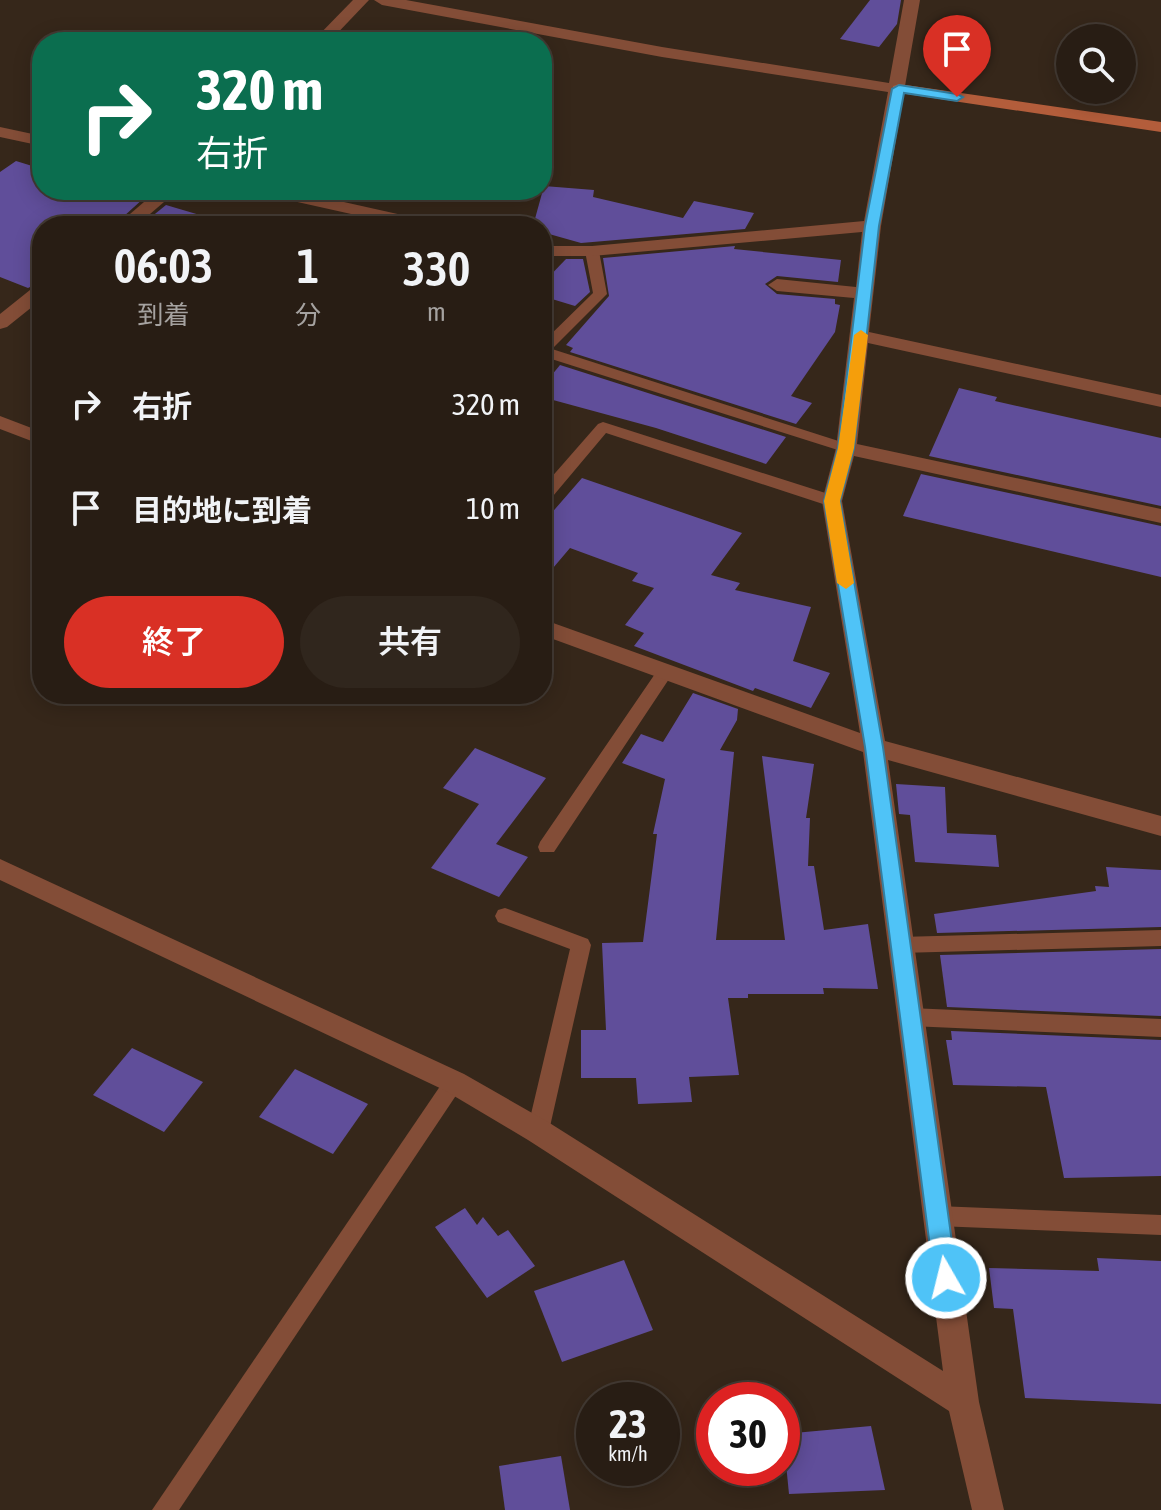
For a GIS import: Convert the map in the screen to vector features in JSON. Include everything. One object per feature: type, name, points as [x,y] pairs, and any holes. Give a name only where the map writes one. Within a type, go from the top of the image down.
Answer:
[{"type":"street","points":[[330,32],[361,0]]},
{"type":"street","points":[[382,0],[662,52],[1161,127]]},
{"type":"street","points":[[439,0],[869,78],[899,89]]},
{"type":"street","points":[[912,0],[899,89],[872,226],[846,448],[832,501],[874,747],[963,1402],[988,1510]]},
{"type":"street","points":[[0,132],[32,139]]},
{"type":"street","points":[[144,216],[159,200]]},
{"type":"street","points":[[311,200],[384,216]]},
{"type":"street","points":[[552,251],[592,251],[872,226]]},
{"type":"street","points":[[777,285],[864,293]]},
{"type":"street","points":[[0,323],[32,298]]},
{"type":"street","points":[[861,336],[1161,401]]},
{"type":"street","points":[[0,422],[32,435]]},
{"type":"street","points":[[846,448],[1161,516]]},
{"type":"street","points":[[552,631],[874,747],[1161,826]]},
{"type":"street","points":[[0,869],[454,1082],[538,1131],[963,1402]]},
{"type":"lane","points":[[552,341],[600,294],[592,251]]},
{"type":"lane","points":[[552,354],[846,448]]},
{"type":"lane","points":[[552,486],[603,427],[832,501]]},
{"type":"lane","points":[[547,847],[665,672]]},
{"type":"lane","points":[[505,916],[581,945],[538,1131]]},
{"type":"lane","points":[[900,945],[1161,938]]},
{"type":"lane","points":[[910,1017],[1161,1028]]},
{"type":"lane","points":[[164,1510],[454,1082]]},
{"type":"lane","points":[[937,1216],[1161,1225]]},
{"type":"building","points":[[870,0],[901,0],[897,24],[879,47],[840,39]]},
{"type":"building","points":[[16,161],[32,166],[32,200],[142,200],[124,216],[32,216],[32,286],[28,288],[0,277],[0,172]]},
{"type":"building","points":[[552,187],[594,190],[593,197],[683,218],[694,201],[754,213],[745,229],[581,243],[552,235],[552,216],[536,216],[540,200],[552,200]]},
{"type":"building","points":[[166,205],[203,216],[152,216]]},
{"type":"building","points":[[735,246],[734,249],[841,260],[838,282],[777,276],[765,284],[777,294],[835,299],[835,304],[840,305],[835,332],[791,396],[812,403],[796,424],[570,352],[573,348],[566,345],[609,296],[603,258]]},
{"type":"building","points":[[566,259],[583,259],[590,292],[575,306],[552,299],[552,274]]},
{"type":"building","points":[[560,365],[786,437],[766,464],[656,428],[552,400],[552,375]]},
{"type":"building","points":[[959,388],[997,397],[995,401],[1161,438],[1161,506],[929,456]]},
{"type":"building","points":[[921,474],[1161,526],[1161,577],[903,516]]},
{"type":"building","points":[[582,478],[742,533],[711,575],[740,583],[735,590],[811,607],[793,661],[830,673],[811,708],[755,688],[753,691],[634,646],[644,633],[625,625],[654,588],[632,581],[638,573],[570,548],[552,569],[552,512]]},
{"type":"building","points":[[693,693],[738,709],[737,720],[720,750],[734,752],[716,940],[785,940],[762,756],[814,764],[806,818],[810,818],[808,866],[814,866],[824,930],[868,924],[878,989],[823,988],[824,994],[748,994],[748,998],[728,998],[739,1075],[689,1077],[692,1102],[638,1104],[636,1078],[581,1078],[581,1030],[606,1030],[602,943],[643,942],[657,834],[653,834],[665,779],[622,763],[641,734],[663,742]]},
{"type":"building","points":[[475,748],[546,778],[496,844],[528,857],[499,897],[431,868],[479,804],[443,788]]},
{"type":"building","points":[[896,784],[945,787],[947,833],[996,835],[999,867],[915,862],[910,815],[899,814]]},
{"type":"building","points":[[1106,867],[1161,870],[1161,927],[937,933],[934,914],[1096,891],[1095,886],[1109,887]]},
{"type":"building","points":[[1161,949],[1161,1016],[947,1007],[940,955]]},
{"type":"building","points":[[951,1031],[1161,1040],[1161,1176],[1064,1178],[1046,1087],[953,1085],[946,1040],[952,1040]]},
{"type":"building","points":[[132,1048],[203,1082],[164,1132],[93,1095]]},
{"type":"building","points":[[295,1069],[368,1104],[333,1154],[259,1117]]},
{"type":"building","points":[[465,1208],[477,1225],[483,1217],[498,1236],[508,1230],[535,1266],[487,1298],[435,1227]]},
{"type":"building","points":[[1097,1258],[1161,1261],[1161,1404],[1025,1398],[1013,1309],[994,1308],[989,1268],[1099,1271]]},
{"type":"building","points":[[624,1260],[653,1330],[562,1362],[534,1291]]},
{"type":"building","points":[[871,1426],[885,1490],[789,1494],[788,1486],[800,1486],[800,1432]]},
{"type":"building","points":[[561,1456],[570,1510],[505,1510],[499,1466]]},
{"type":"slow traffic","points":[[846,583],[832,501],[846,448],[861,335]]},
{"type":"route","points":[[946,1278],[874,747],[832,501],[846,448],[872,226],[899,89],[957,97]]}]
